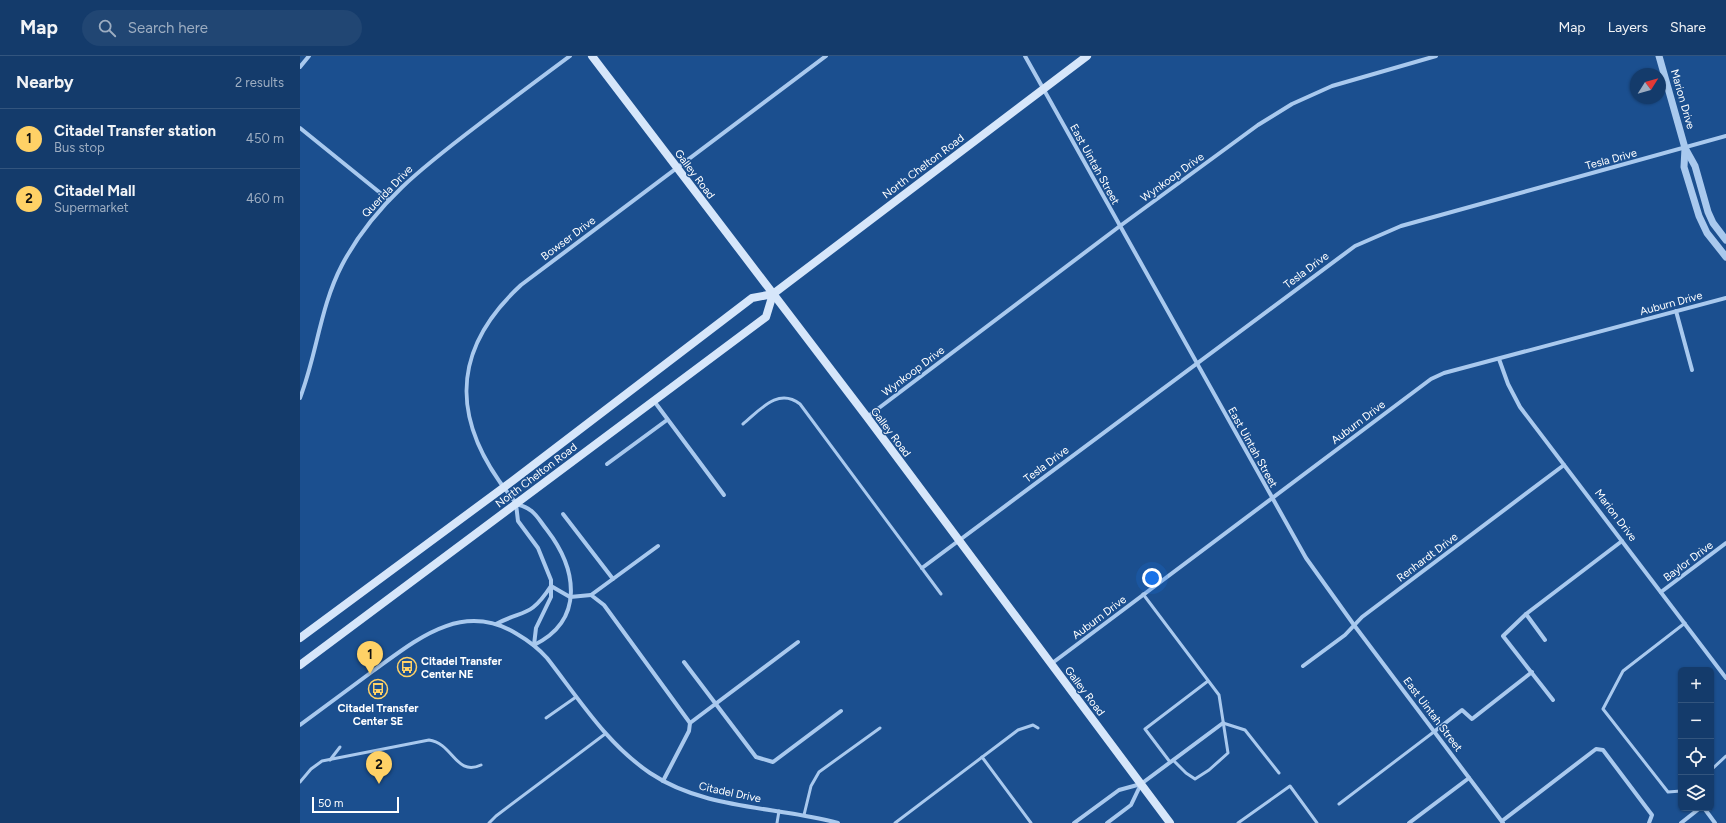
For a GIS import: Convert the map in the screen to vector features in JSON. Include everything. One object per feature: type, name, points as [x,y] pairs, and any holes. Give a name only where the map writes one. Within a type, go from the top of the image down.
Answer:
[{"type":"main road","name":"Galley Road","points":[[592,56],[867,417],[958,541],[1170,823]]},
{"type":"main road","name":"North Chelton Road","points":[[300,638],[502,488],[752,298],[773,294],[1087,56]]},
{"type":"main road","name":"North Chelton Road","points":[[300,665],[766,317],[773,294]]},
{"type":"street","points":[[300,67],[309,56]]},
{"type":"street","name":"Querida Drive","points":[[300,398],[313,360],[320,320],[342,266],[369,223],[409,179],[570,56]]},
{"type":"street","name":"Bowser Drive","points":[[516,504],[502,488],[483,457],[474,437],[468,416],[467,375],[480,335],[492,315],[521,285],[826,56]]},
{"type":"street","name":"East Uintah Street","points":[[1025,56],[1271,497],[1314,569],[1354,625],[1502,822]]},
{"type":"street","name":"Wynkoop Drive","points":[[867,417],[1120,226],[1258,125],[1292,104],[1332,86],[1436,56]]},
{"type":"street","name":"Marion Drive","points":[[1659,56],[1685,148],[1695,166],[1708,212],[1713,223],[1726,240]]},
{"type":"street","points":[[300,128],[389,200]]},
{"type":"street","name":"Tesla Drive","points":[[922,568],[1340,255],[1368,239],[1401,226],[1726,136]]},
{"type":"street","name":"Marion Drive","points":[[1685,148],[1684,167],[1699,216],[1707,233],[1726,257]]},
{"type":"street","name":"Auburn Drive","points":[[1051,664],[1271,497],[1431,379],[1444,373],[1726,298]]},
{"type":"street","points":[[1676,311],[1692,370]]},
{"type":"street","name":"Marion Drive","points":[[1499,358],[1513,395],[1564,465],[1726,678]]},
{"type":"street","points":[[654,401],[724,495]]},
{"type":"street","points":[[607,464],[667,420]]},
{"type":"street","name":"Renhardt Drive","points":[[1303,666],[1345,635],[1362,617],[1564,465]]},
{"type":"street","points":[[516,504],[530,507],[557,543],[569,569],[570,597],[568,609],[563,621],[556,631],[534,645],[536,628],[551,597],[551,586],[549,572],[544,559],[538,548],[518,521],[516,504]]},
{"type":"street","points":[[563,514],[613,579]]},
{"type":"street","points":[[1553,700],[1503,636],[1526,614],[1622,541]]},
{"type":"street","name":"Baylor Drive","points":[[1661,592],[1726,544]]},
{"type":"street","points":[[551,586],[570,597],[591,595],[658,546]]},
{"type":"street","points":[[300,725],[403,649],[433,630],[444,625],[469,621],[496,624],[529,612],[538,605],[551,586]]},
{"type":"street","points":[[591,595],[604,604],[690,723],[689,731],[663,781]]},
{"type":"street","points":[[1526,614],[1545,640]]},
{"type":"street","name":"Citadel Drive","points":[[496,624],[510,630],[534,645],[605,734],[636,763],[663,781],[688,792],[711,799],[838,823]]},
{"type":"street","points":[[690,723],[798,642]]},
{"type":"street","points":[[684,662],[756,757],[773,762],[841,711]]},
{"type":"street","points":[[1722,673],[1726,669]]},
{"type":"street","points":[[1435,731],[1462,710],[1472,719],[1532,672]]},
{"type":"street","points":[[1074,823],[1119,790],[1141,784],[1223,723]]},
{"type":"street","points":[[1502,822],[1596,749],[1603,750],[1652,815],[1649,823]]},
{"type":"street","points":[[1409,823],[1469,778]]},
{"type":"street","points":[[1107,823],[1131,805],[1141,784]]},
{"type":"street","points":[[1681,823],[1687,821],[1697,811]]},
{"type":"street","points":[[1706,811],[1715,823]]},
{"type":"lane","points":[[743,424],[774,400],[784,397],[793,399],[800,404],[941,594]]},
{"type":"lane","points":[[1143,594],[1208,680],[1219,695],[1228,753],[1209,770],[1195,779],[1171,761],[1145,729],[1208,680]]},
{"type":"lane","points":[[1678,791],[1668,792],[1603,709],[1623,671],[1685,623]]},
{"type":"lane","points":[[546,718],[576,696]]},
{"type":"lane","points":[[1223,723],[1245,730],[1279,773]]},
{"type":"lane","points":[[894,823],[1018,730],[1032,725],[1038,728]]},
{"type":"lane","points":[[804,816],[811,786],[819,772],[880,728]]},
{"type":"lane","points":[[1339,804],[1435,731]]},
{"type":"lane","points":[[489,823],[496,816],[605,734]]},
{"type":"lane","points":[[300,782],[316,764],[429,740],[437,741],[443,745],[459,764],[474,768],[481,765]]},
{"type":"lane","points":[[330,760],[340,747]]},
{"type":"lane","points":[[1714,767],[1726,756]]},
{"type":"lane","points":[[982,757],[1031,823]]},
{"type":"lane","points":[[1238,823],[1290,786],[1317,823]]},
{"type":"lane","points":[[777,823],[779,811]]},
{"type":"place","name":"Citadel Transfer Center NE","points":[[407,667]]},
{"type":"place","name":"Citadel Transfer station","points":[[370,674]]},
{"type":"place","name":"Citadel Transfer Center SE","points":[[378,689]]},
{"type":"place","name":"Citadel Mall","points":[[379,784]]}]
